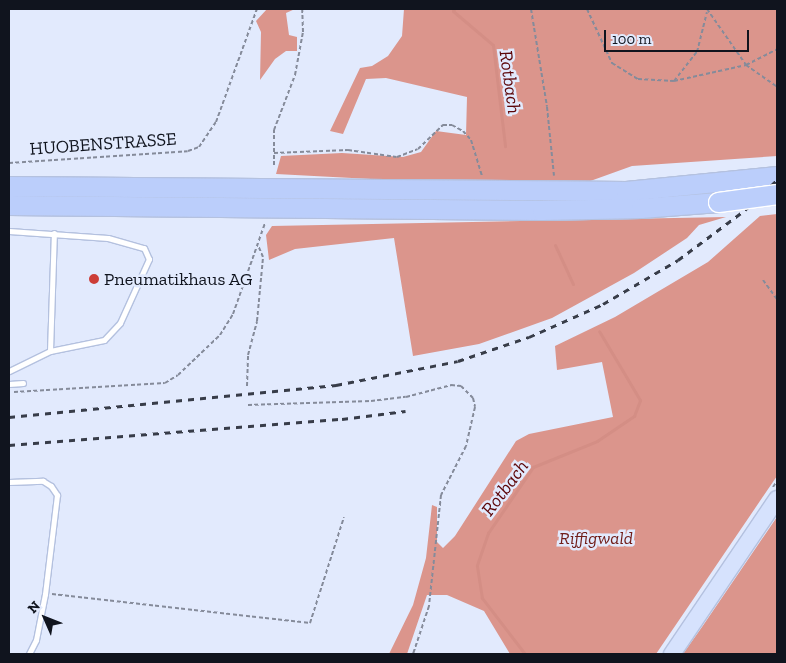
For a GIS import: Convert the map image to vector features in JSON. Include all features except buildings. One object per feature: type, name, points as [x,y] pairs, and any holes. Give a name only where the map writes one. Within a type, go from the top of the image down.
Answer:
[{"type":"highway","points":[[9,205],[431,209],[626,200],[777,176]]},
{"type":"highway","points":[[9,186],[431,190],[626,200],[718,202],[777,194]]},
{"type":"main road","points":[[672,654],[777,499]]},
{"type":"lane","points":[[9,231],[108,238],[144,248],[149,259],[120,323],[104,340],[50,351],[9,371]]},
{"type":"lane","points":[[50,351],[54,233]]},
{"type":"lane","points":[[9,384],[23,383]]},
{"type":"lane","points":[[9,482],[43,481],[52,486],[57,495],[45,594],[36,640],[29,654]]},
{"type":"path","name":"HUOBENSTRASSE","points":[[9,163],[188,151],[199,147],[216,122],[257,9]]},
{"type":"path","points":[[274,165],[274,130],[294,75],[303,32],[302,9]]},
{"type":"path","points":[[531,9],[555,176],[547,176]]},
{"type":"path","points":[[588,9],[612,63],[638,79],[674,81],[746,65],[777,49]]},
{"type":"path","points":[[674,81],[697,52],[707,9]]},
{"type":"path","points":[[707,12],[746,65],[777,87]]},
{"type":"path","points":[[274,153],[348,150],[397,157],[418,149],[443,124],[452,125],[463,131],[471,140],[482,176],[489,176]]},
{"type":"path","points":[[9,392],[165,383],[178,375],[220,335],[233,314],[265,223]]},
{"type":"path","points":[[246,386],[248,355],[257,321],[263,257],[258,245]]},
{"type":"path","points":[[763,280],[777,299]]},
{"type":"path","points":[[248,405],[371,401],[406,397],[451,385],[461,386],[473,398],[475,407],[466,446],[441,495],[429,606],[413,654]]},
{"type":"path","points":[[45,594],[310,623],[344,517]]},
{"type":"green space","points":[[267,9],[295,9],[286,13],[289,35],[297,37],[297,51],[286,51],[275,59],[260,80],[261,32],[256,21]]},
{"type":"green space","points":[[404,9],[777,9],[777,156],[632,166],[582,184],[428,182],[276,174],[281,156],[342,153],[403,157],[421,152],[436,131],[466,135],[467,97],[386,78],[366,79],[343,134],[330,131],[360,68],[372,66],[388,56],[402,36]]},
{"type":"green space","name":"Riffigwald","points":[[777,214],[777,476],[656,654],[510,654],[484,611],[447,595],[427,595],[407,654],[389,654],[413,605],[426,558],[432,505],[437,507],[437,542],[443,548],[455,536],[516,441],[529,434],[613,417],[602,362],[557,370],[555,346],[615,317],[708,262],[760,216]]},
{"type":"green space","points":[[726,217],[699,225],[687,238],[634,273],[552,318],[479,344],[413,356],[394,238],[295,249],[269,260],[266,235],[272,226]]},
{"type":"green space","points":[[777,517],[777,654],[683,654],[702,627]]},
{"type":"waterway","name":"Rotbach","points":[[454,9],[453,11],[493,45],[505,146]]},
{"type":"waterway","name":"Rotbach","points":[[555,245],[573,284]]},
{"type":"waterway","name":"Rotbach","points":[[525,654],[482,598],[477,565],[488,533],[533,467],[597,441],[634,416],[640,400],[599,331]]},
{"type":"railway","points":[[9,417],[336,385],[458,361],[529,337],[603,304],[678,260],[745,210],[777,180]]},
{"type":"railway","points":[[9,445],[342,419],[406,411]]},
{"type":"place","name":"Pneumatikhaus AG","points":[[94,279]]}]
